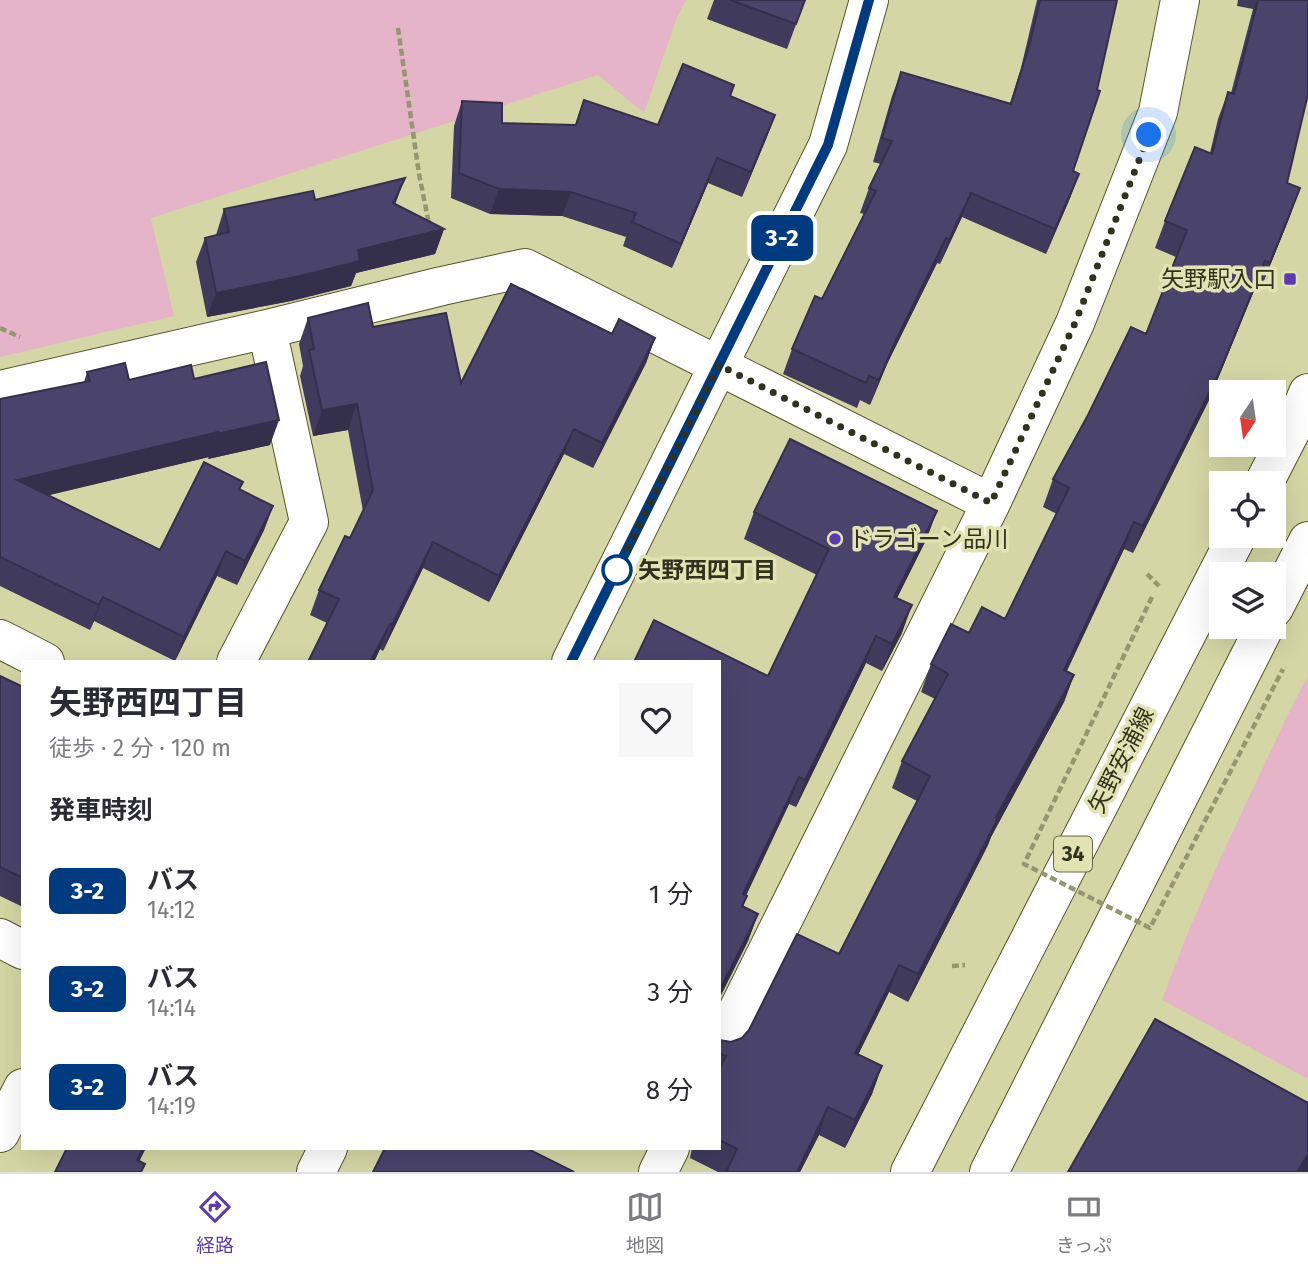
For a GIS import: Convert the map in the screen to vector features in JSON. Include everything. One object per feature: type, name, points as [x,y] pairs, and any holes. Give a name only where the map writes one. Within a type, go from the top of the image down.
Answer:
[{"type":"street","points":[[572,660],[828,145],[869,0]]},
{"type":"street","points":[[721,1044],[991,503],[1075,323],[1158,112],[1180,0]]},
{"type":"street","points":[[0,390],[525,268],[991,503]]},
{"type":"street","points":[[237,660],[309,522],[267,329]]},
{"type":"street","points":[[1270,471],[1308,393]]},
{"type":"street","points":[[1286,584],[1308,541]]},
{"type":"street","name":"矢野安浦線","points":[[910,1172],[1231,548]]},
{"type":"street","points":[[0,639],[41,660]]},
{"type":"street","points":[[989,1172],[1258,639]]},
{"type":"street","points":[[0,939],[21,949]]},
{"type":"street","points":[[0,1133],[21,1092]]},
{"type":"street","points":[[316,1172],[327,1150]]},
{"type":"street","points":[[658,1172],[669,1150]]},
{"type":"path","points":[[398,28],[419,174],[442,286]]},
{"type":"path","points":[[1147,574],[1160,587],[1152,597],[1024,864],[1150,928],[1283,669]]},
{"type":"shaded area","points":[[0,0],[686,0],[677,17],[644,113],[598,75],[151,218],[174,316],[0,357]]},
{"type":"shaded area","points":[[1308,676],[1308,1079],[1162,1000],[1220,858]]},
{"type":"building","points":[[730,0],[805,0],[796,24]]},
{"type":"building","points":[[1040,0],[1117,0],[1097,90],[1100,91],[1073,171],[1079,174],[1055,229],[971,193],[949,240],[946,238],[879,380],[869,376],[866,383],[792,349],[815,296],[822,299],[876,191],[869,188],[892,141],[882,138],[901,72],[1011,104]]},
{"type":"building","points":[[1258,0],[1308,0],[1308,94],[1287,183],[1300,188],[1270,263],[1265,261],[1220,371],[1216,380],[1209,380],[1209,393],[1143,526],[1134,522],[1064,670],[1074,675],[996,817],[998,818],[918,974],[899,965],[855,1053],[882,1066],[855,1120],[828,1107],[797,1172],[726,1172],[737,1149],[721,1141],[721,1065],[726,1056],[721,1054],[721,1040],[731,1042],[742,1038],[749,1030],[797,934],[839,954],[930,776],[902,761],[948,674],[931,664],[951,624],[969,633],[982,607],[1005,619],[1069,488],[1053,479],[1131,327],[1146,334],[1187,230],[1165,221],[1195,147],[1212,154],[1228,92],[1234,94]]},
{"type":"building","points":[[683,64],[734,85],[730,96],[775,115],[751,172],[717,158],[681,244],[632,222],[636,213],[571,192],[499,189],[459,173],[462,101],[502,103],[502,123],[576,125],[584,100],[658,125]]},
{"type":"building","points":[[405,178],[393,203],[444,229],[358,250],[360,261],[216,293],[205,238],[229,232],[224,209],[313,191],[315,200]]},
{"type":"building","points":[[511,284],[612,334],[619,319],[655,338],[602,443],[574,429],[499,576],[433,542],[392,625],[390,624],[371,660],[309,660],[339,599],[319,590],[345,536],[350,538],[373,490],[357,404],[322,410],[309,350],[314,349],[308,318],[368,303],[373,327],[446,313],[461,383]]},
{"type":"building","points":[[266,362],[279,420],[17,480],[160,550],[204,462],[243,482],[239,489],[273,506],[245,561],[226,551],[184,637],[103,597],[99,605],[0,557],[0,399],[90,381],[87,372],[125,363],[129,380],[191,365],[194,379]]},
{"type":"building","points":[[790,439],[937,511],[894,597],[912,605],[892,644],[876,636],[805,780],[799,777],[743,894],[747,896],[742,906],[758,914],[721,987],[721,660],[635,660],[654,620],[768,676],[829,549],[754,512]]},
{"type":"building","points":[[0,676],[21,686],[21,877],[0,867]]},
{"type":"building","points":[[1155,1019],[1308,1103],[1308,1154],[1297,1172],[1068,1172]]},
{"type":"building","points":[[66,1150],[142,1150],[137,1160],[145,1164],[141,1172],[55,1172]]},
{"type":"building","points":[[384,1150],[530,1150],[574,1172],[373,1172]]},
{"type":"bus line","name":"3-2","points":[[572,660],[828,145],[869,0]]},
{"type":"place","name":"矢野駅入口","points":[[1290,279]]},
{"type":"place","name":"ドラゴーン品川","points":[[835,539]]},
{"type":"place","name":"矢野西四丁目","points":[[617,570]]},
{"type":"route","points":[[617,570],[719,365],[991,503],[1075,323],[1149,135]]}]
